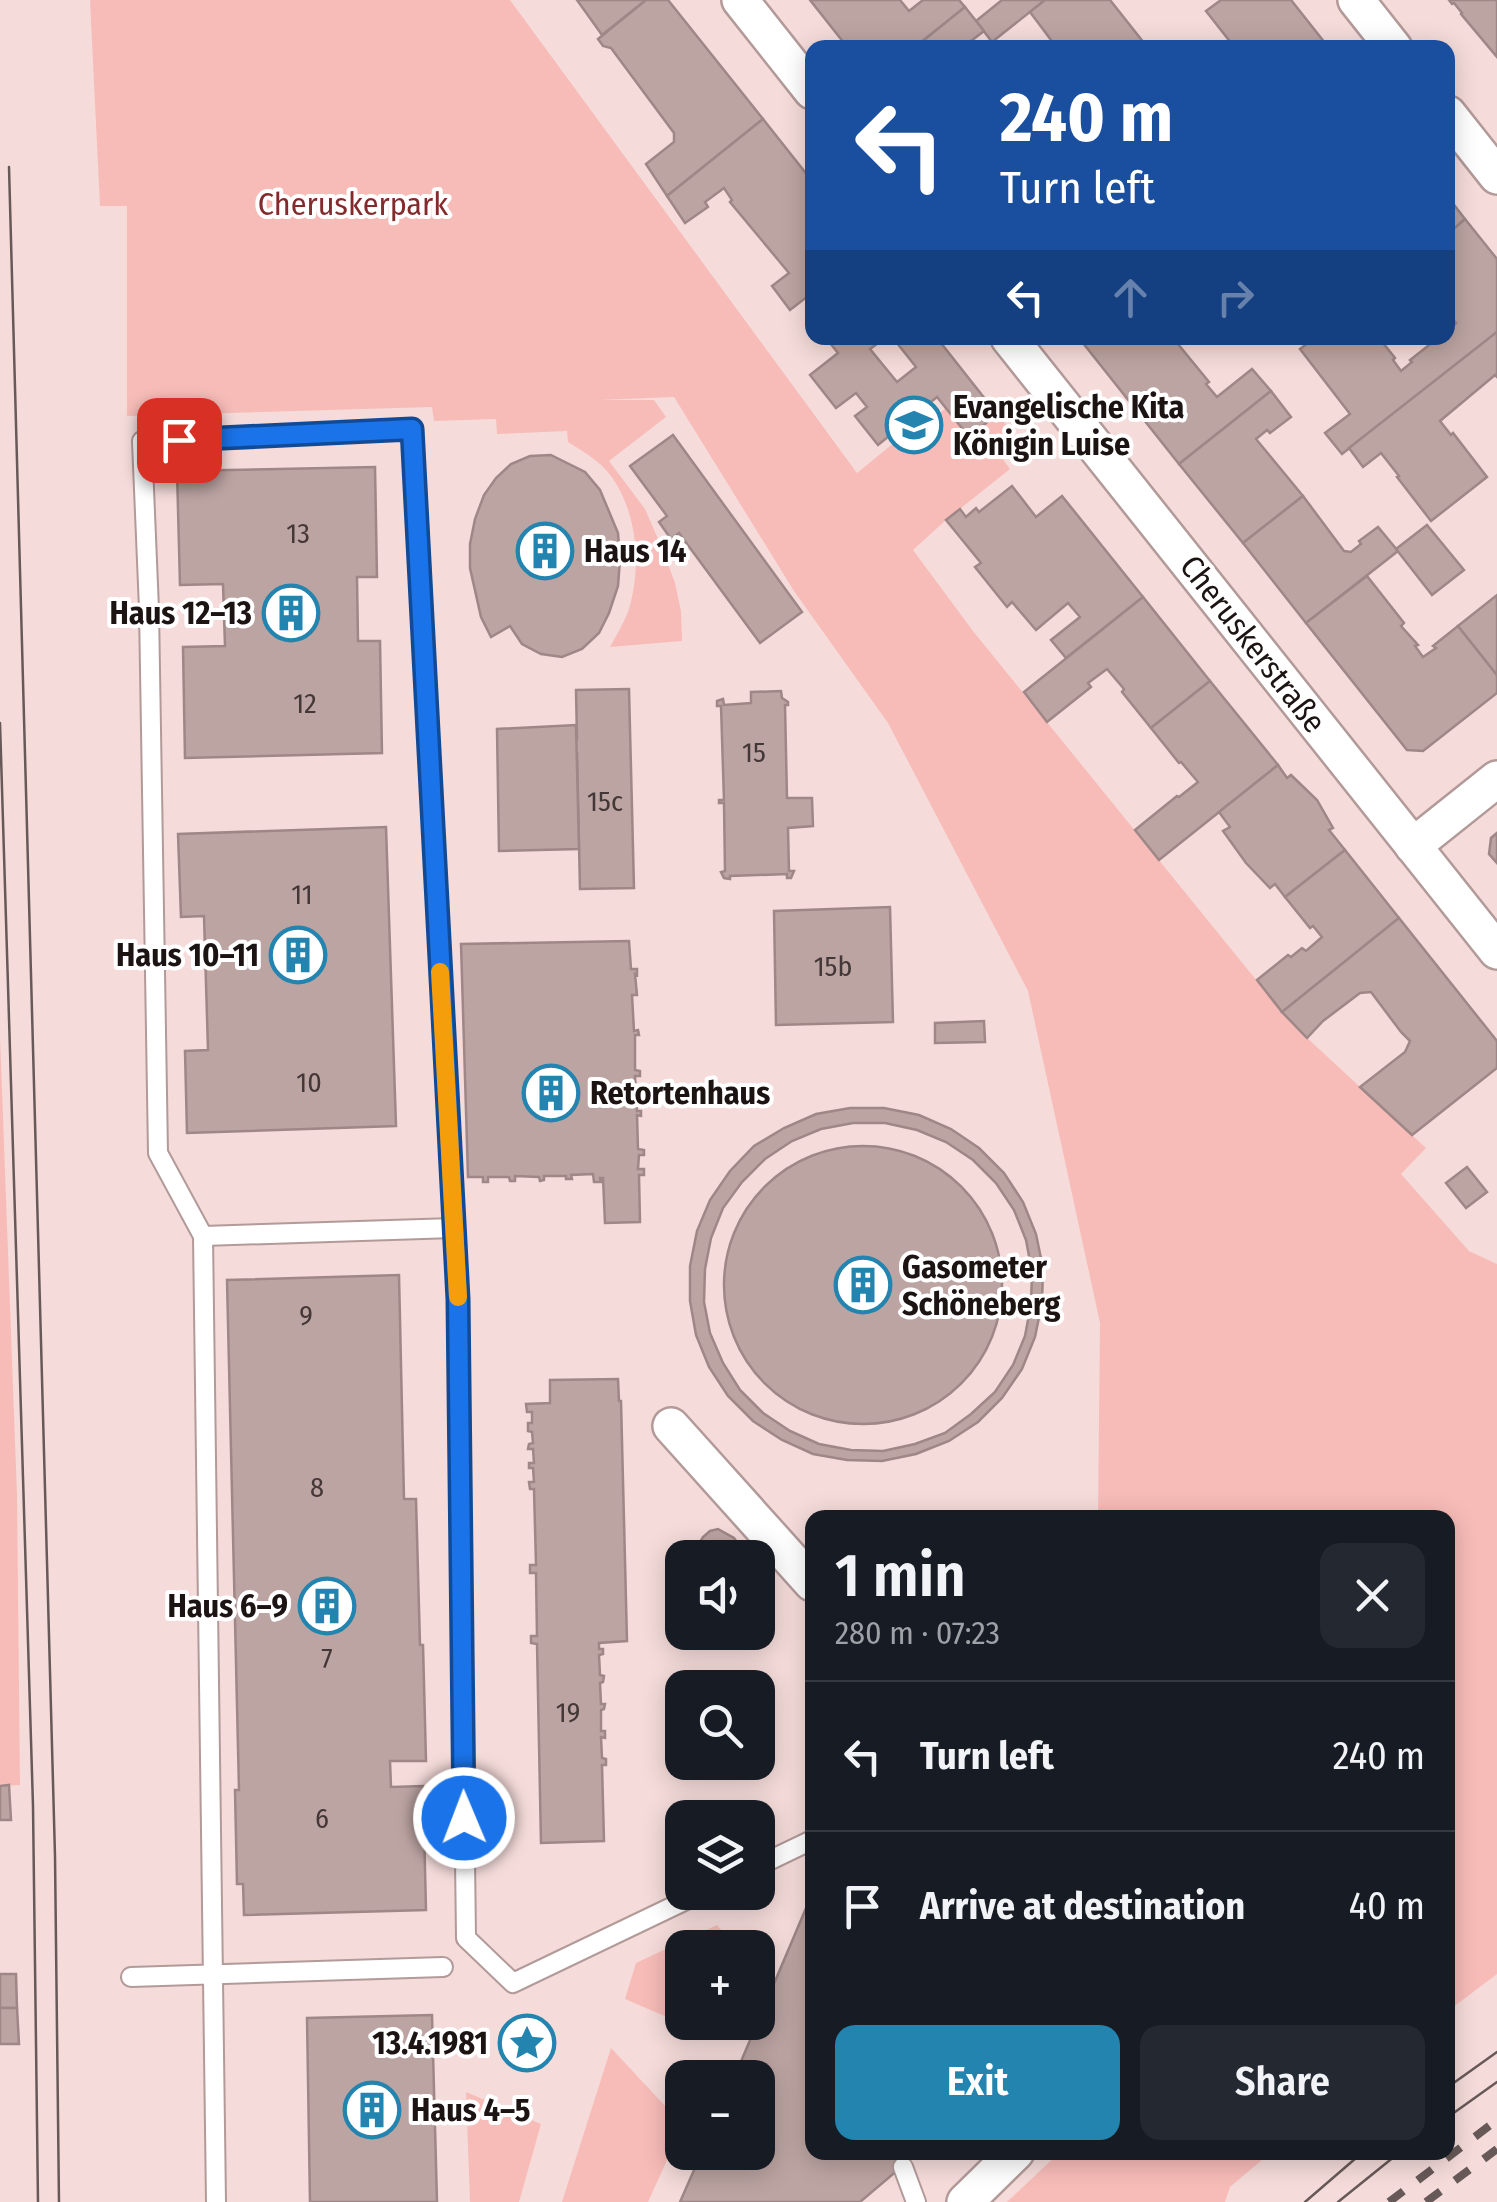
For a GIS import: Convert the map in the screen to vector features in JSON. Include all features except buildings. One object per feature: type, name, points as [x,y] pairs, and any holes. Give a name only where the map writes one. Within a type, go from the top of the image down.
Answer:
[{"type":"street","points":[[740,0],[805,82]]},
{"type":"street","points":[[1356,0],[1388,40]]},
{"type":"street","points":[[1455,123],[1497,176]]},
{"type":"street","name":"Cheruskerstraße","points":[[1015,345],[1497,951]]},
{"type":"street","points":[[1413,846],[1497,779]]},
{"type":"street","points":[[671,1426],[805,1574]]},
{"type":"street","points":[[966,2202],[1008,2160]]},
{"type":"lane","points":[[216,2202],[203,1236],[158,1153],[142,441],[412,429],[458,1299],[466,1938],[513,1983],[665,1910]]},
{"type":"lane","points":[[203,1236],[454,1228]]},
{"type":"lane","points":[[775,1858],[805,1843]]},
{"type":"lane","points":[[131,1977],[444,1967]]},
{"type":"lane","points":[[903,2166],[916,2202]]},
{"type":"green space","name":"Cheruskerpark","points":[[90,0],[510,0],[857,473],[922,420],[926,425],[946,408],[969,436],[997,414],[1016,436],[997,451],[1010,469],[913,550],[973,631],[1291,1023],[1426,1148],[1401,1174],[1469,1251],[1497,1264],[1497,1974],[1455,2006],[1455,1510],[1098,1510],[1100,1323],[1028,991],[888,723],[794,591],[674,397],[600,400],[654,400],[666,417],[609,461],[645,509],[675,583],[681,611],[682,641],[610,647],[632,595],[636,560],[632,524],[611,476],[597,461],[568,442],[567,431],[497,434],[496,419],[434,421],[432,407],[127,416],[127,206],[100,206]]},
{"type":"green space","points":[[0,1036],[17,1495],[20,1785],[0,1786]]},
{"type":"green space","points":[[665,1949],[665,2016],[625,1999],[636,1963]]},
{"type":"green space","points":[[611,2048],[665,2106],[665,2164],[648,2202],[562,2202]]},
{"type":"green space","points":[[466,2092],[541,2124],[519,2202],[470,2202]]},
{"type":"green space","points":[[1052,2160],[1262,2160],[1230,2187],[1225,2202],[1007,2202]]},
{"type":"tram line","points":[[9,167],[55,1856],[59,2202]]},
{"type":"tram line","points":[[0,723],[33,1806],[38,2202]]},
{"type":"tram line","points":[[1455,2082],[1497,2052]]},
{"type":"tram line","points":[[1455,2112],[1497,2082]]},
{"type":"tram line","points":[[1305,2202],[1354,2160]]},
{"type":"tram line","points":[[1338,2202],[1390,2160]]},
{"type":"railway","points":[[1455,2152],[1497,2120]]},
{"type":"railway","points":[[1426,2202],[1497,2149]]},
{"type":"railway","points":[[1389,2202],[1444,2160]]},
{"type":"slow traffic","points":[[440,972],[458,1297]]},
{"type":"place","name":"Evangelische Kita Königin Luise","points":[[914,425]]},
{"type":"place","name":"Haus 14","points":[[545,551]]},
{"type":"place","name":"Haus 12–13","points":[[291,613]]},
{"type":"place","name":"Haus 10–11","points":[[298,955]]},
{"type":"place","name":"Retortenhaus","points":[[551,1093]]},
{"type":"place","name":"Gasometer Schöneberg","points":[[863,1285]]},
{"type":"place","name":"Haus 6–9","points":[[327,1606]]},
{"type":"place","name":"13.4.1981","points":[[527,2043]]},
{"type":"place","name":"Haus 4–5","points":[[372,2110]]},
{"type":"route","points":[[179,440],[412,429],[458,1299],[464,1818]]}]
